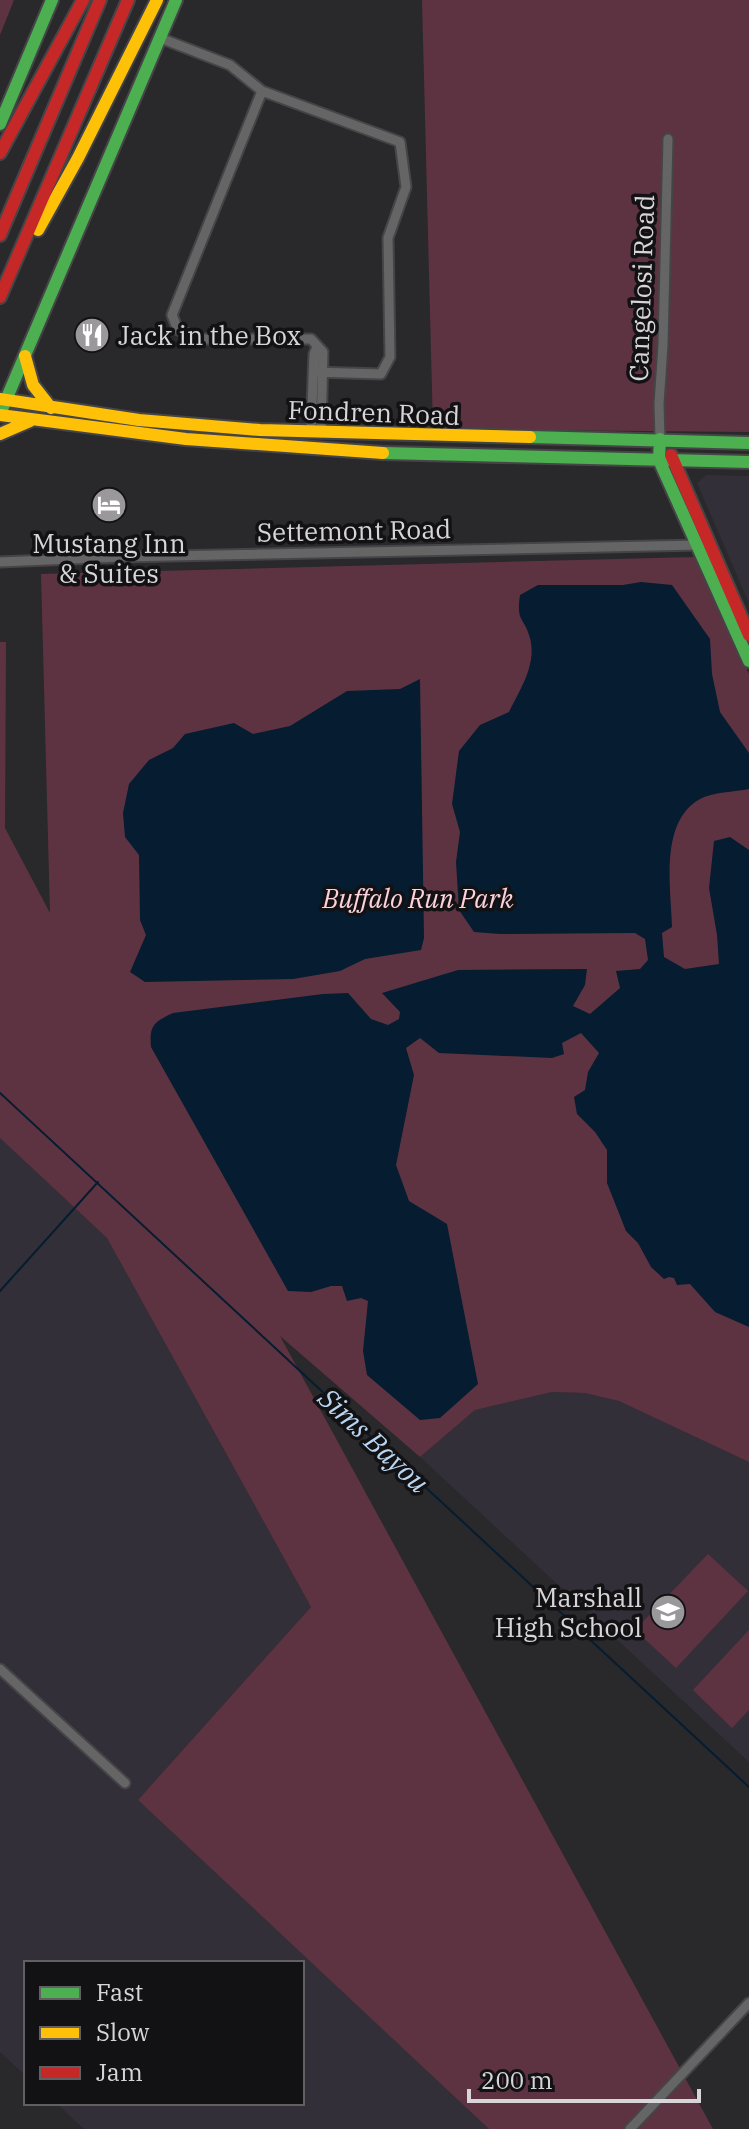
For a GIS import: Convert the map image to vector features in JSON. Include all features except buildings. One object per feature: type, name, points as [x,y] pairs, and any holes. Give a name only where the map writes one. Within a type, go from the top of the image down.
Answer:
[{"type":"main road","points":[[0,124],[52,0]]},
{"type":"main road","points":[[0,153],[83,0]]},
{"type":"main road","points":[[0,235],[100,0]]},
{"type":"main road","points":[[0,297],[128,0]]},
{"type":"main road","points":[[7,279],[52,207],[157,0]]},
{"type":"main road","points":[[1,407],[176,0]]},
{"type":"main road","points":[[25,356],[30,382],[37,395],[51,408]]},
{"type":"main road","points":[[0,375],[19,369]]},
{"type":"main road","name":"Fondren Road","points":[[1,407],[51,408],[139,420],[316,432],[749,443]]},
{"type":"main road","name":"Fondren Road","points":[[1,407],[31,420],[137,435],[315,448],[749,462]]},
{"type":"main road","points":[[0,434],[31,420]]},
{"type":"main road","points":[[137,435],[139,420]]},
{"type":"main road","points":[[315,448],[316,432]]},
{"type":"main road","points":[[446,437],[446,453]]},
{"type":"main road","points":[[562,438],[562,457]]},
{"type":"main road","points":[[660,439],[659,460],[749,661]]},
{"type":"main road","points":[[660,439],[675,460],[749,635]]},
{"type":"main road","points":[[693,503],[689,477],[691,469],[701,461]]},
{"type":"street","points":[[160,38],[230,65],[262,91],[400,142],[406,187],[388,238],[390,357],[381,374],[318,372]]},
{"type":"street","points":[[262,91],[172,315],[178,330],[203,339],[311,339],[323,352],[318,372],[316,432]]},
{"type":"street","name":"Cangelosi Road","points":[[660,439],[668,139]]},
{"type":"street","name":"Settemont Road","points":[[0,562],[136,556],[710,545]]},
{"type":"street","points":[[0,1669],[125,1783]]},
{"type":"street","points":[[630,2129],[749,2003]]},
{"type":"shaded area","points":[[706,475],[749,476],[749,603],[697,483]]},
{"type":"shaded area","points":[[0,1138],[107,1238],[311,1607],[138,1800],[489,2129],[84,2129],[58,2105],[304,2105],[304,1961],[24,1961],[24,2074],[0,2052]]},
{"type":"shaded area","name":"Marshall High School","points":[[552,1392],[585,1393],[619,1401],[749,1462],[749,1762],[420,1457],[475,1410]]},
{"type":"green space","points":[[0,0],[14,0],[0,35]]},
{"type":"green space","points":[[422,0],[749,0],[749,432],[433,429]]},
{"type":"green space","name":"Buffalo Run Park","points":[[695,557],[749,674],[749,1462],[619,1401],[585,1393],[552,1392],[475,1410],[420,1457],[280,1336],[713,2129],[489,2129],[138,1800],[311,1607],[107,1238],[0,1138],[0,642],[6,642],[5,828],[50,913],[41,574]]},
{"type":"green space","points":[[708,1554],[748,1591],[676,1668],[635,1630]]},
{"type":"green space","points":[[749,1630],[749,1710],[732,1728],[693,1690]]},
{"type":"water","points":[[641,582],[672,585],[710,639],[712,674],[720,712],[749,753],[749,789],[700,799],[678,823],[670,857],[672,927],[662,933],[664,957],[685,969],[719,964],[709,888],[714,841],[730,837],[749,850],[749,1327],[715,1312],[690,1284],[677,1285],[674,1278],[664,1279],[651,1267],[638,1243],[626,1231],[607,1183],[607,1150],[577,1114],[574,1097],[585,1090],[588,1072],[599,1053],[581,1033],[562,1043],[564,1054],[552,1058],[439,1053],[420,1038],[406,1048],[414,1075],[396,1165],[409,1201],[447,1224],[478,1384],[440,1418],[420,1420],[367,1375],[363,1351],[368,1301],[361,1298],[347,1301],[342,1286],[311,1292],[288,1291],[151,1047],[152,1029],[157,1022],[173,1013],[348,993],[371,1019],[388,1025],[399,1019],[400,1012],[382,993],[458,970],[587,969],[585,985],[573,1006],[590,1014],[620,988],[616,971],[640,969],[648,960],[645,939],[635,933],[474,932],[459,910],[456,862],[460,832],[452,804],[459,751],[480,725],[509,712],[529,667],[532,648],[520,615],[520,595],[538,585],[623,585]]},
{"type":"water","points":[[420,679],[424,938],[421,950],[365,959],[340,971],[293,979],[145,982],[130,972],[146,935],[140,920],[139,855],[125,837],[123,813],[129,784],[149,760],[173,748],[185,734],[234,723],[253,734],[290,726],[347,691],[400,689]]},
{"type":"waterway","name":"Sims Bayou","points":[[0,1093],[749,1787]]},
{"type":"waterway","points":[[0,1291],[98,1182]]},
{"type":"traffic: fast","points":[[0,124],[52,0]]},
{"type":"traffic: fast","points":[[3,407],[176,0]]},
{"type":"traffic: fast","points":[[530,437],[749,443]]},
{"type":"traffic: fast","points":[[660,439],[659,460],[749,661]]},
{"type":"traffic: fast","points":[[383,453],[749,462]]},
{"type":"traffic: slow","points":[[38,230],[78,158],[157,0]]},
{"type":"traffic: slow","points":[[25,356],[33,385],[51,408]]},
{"type":"traffic: slow","points":[[0,399],[139,420],[260,430],[530,437]]},
{"type":"traffic: slow","points":[[0,415],[186,439],[383,453]]},
{"type":"traffic: slow","points":[[0,434],[30,421]]},
{"type":"traffic: jam","points":[[0,153],[83,0]]},
{"type":"traffic: jam","points":[[0,235],[100,0]]},
{"type":"traffic: jam","points":[[0,297],[128,0]]},
{"type":"traffic: jam","points":[[671,455],[749,635]]},
{"type":"place","name":"Jack in the Box","points":[[92,335]]},
{"type":"place","name":"Mustang Inn & Suites","points":[[109,505]]},
{"type":"place","name":"Marshall High School","points":[[668,1612]]}]
